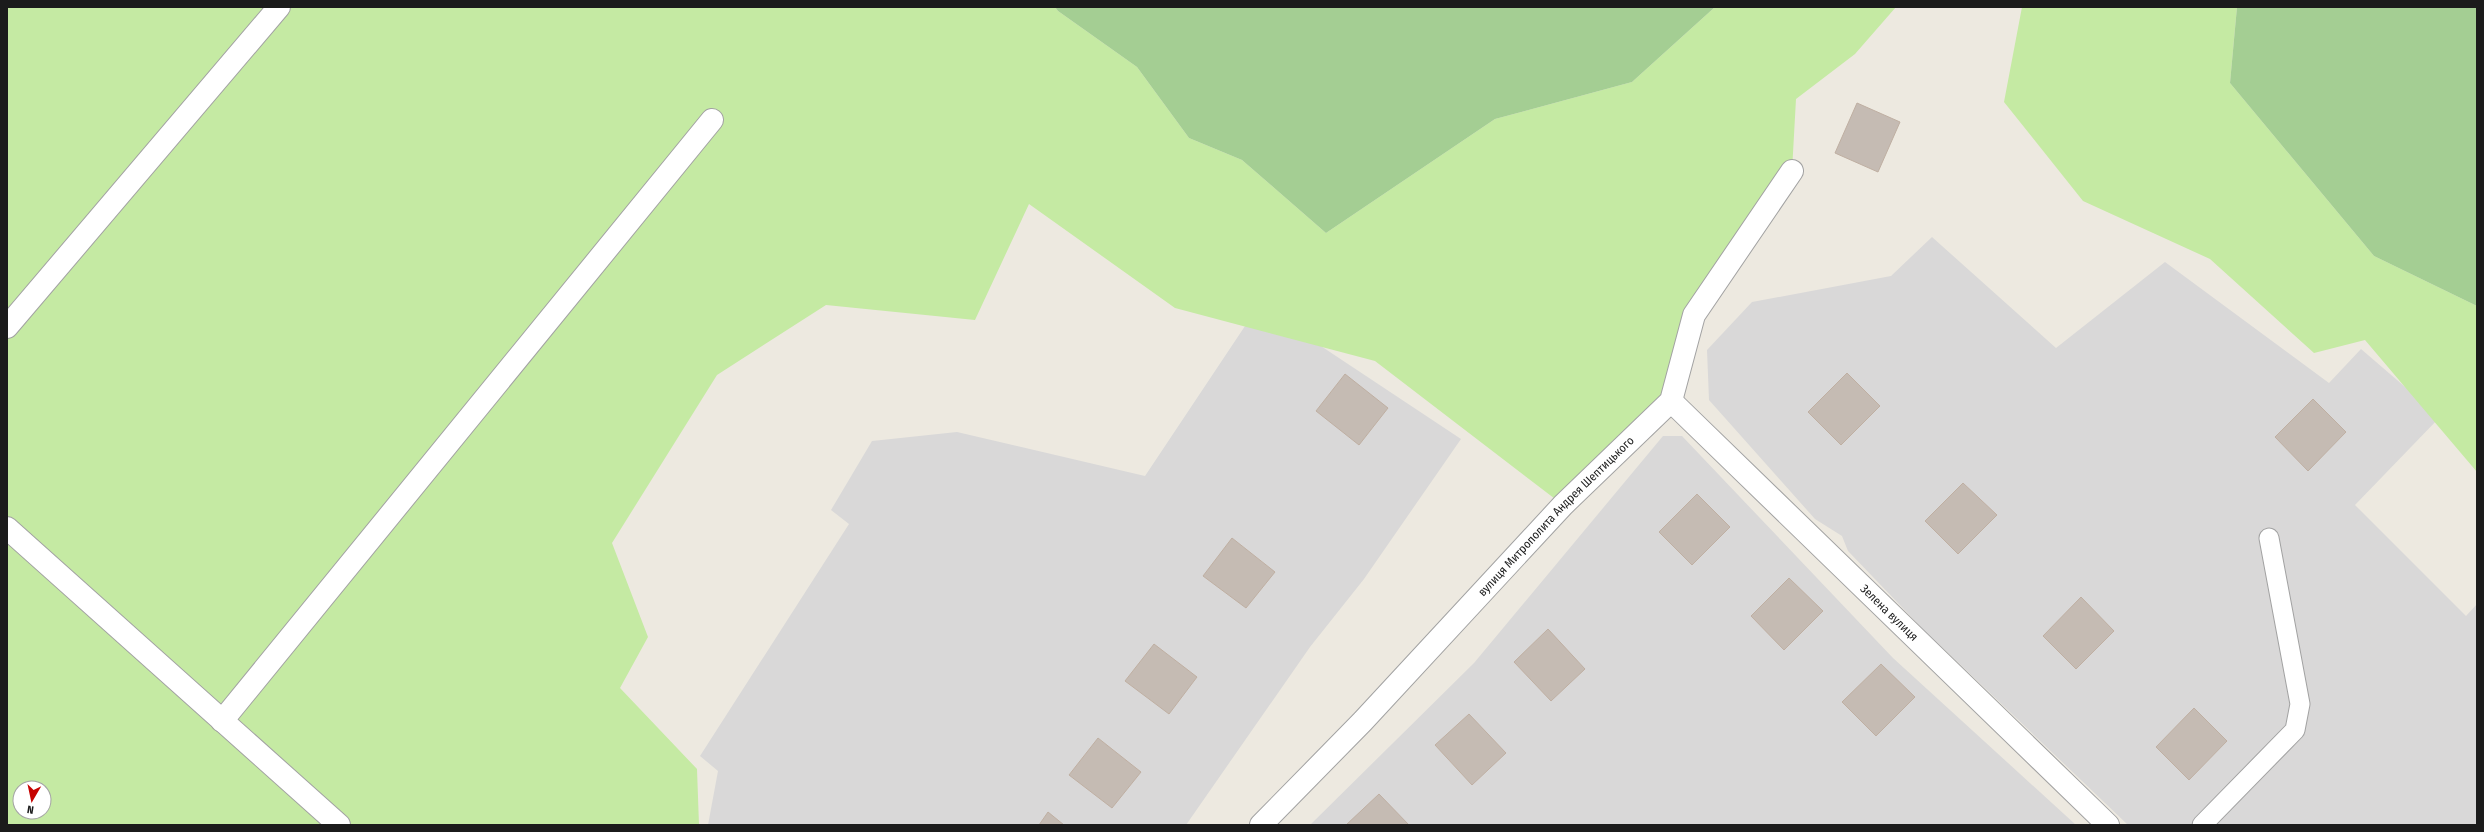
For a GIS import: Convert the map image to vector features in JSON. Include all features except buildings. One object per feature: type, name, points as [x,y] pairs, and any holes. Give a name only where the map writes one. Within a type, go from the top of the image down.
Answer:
[{"type":"street","points":[[7,327],[279,7]]},
{"type":"street","points":[[222,721],[712,120]]},
{"type":"street","points":[[1671,401],[1694,315],[1792,171]]},
{"type":"street","name":"вулиця Митрополита Андрея Шептицького","points":[[1261,825],[1363,721],[1563,505],[1671,401]]},
{"type":"street","name":"Зелена вулиця","points":[[1671,401],[2108,825]]},
{"type":"street","points":[[7,528],[339,825]]},
{"type":"lane","points":[[2202,825],[2296,730],[2300,704],[2269,538]]},
{"type":"shaded area","points":[[1932,237],[2056,348],[2165,262],[2329,383],[2361,349],[2440,417],[2355,505],[2466,616],[2477,604],[2477,825],[2128,825],[1921,627],[1848,551],[1842,536],[1815,519],[1709,400],[1707,350],[1752,302],[1891,276]]},
{"type":"shaded area","points":[[1259,305],[1461,439],[1364,579],[1310,647],[1186,825],[708,825],[718,771],[700,756],[849,524],[831,510],[872,441],[957,432],[1145,476]]},
{"type":"shaded area","points":[[1663,436],[1682,436],[1893,658],[2076,825],[1310,825],[1474,663]]},
{"type":"green space","points":[[7,7],[1055,7],[1058,11],[1137,67],[1189,138],[1242,160],[1326,233],[1495,119],[1632,82],[1715,7],[1896,7],[1855,54],[1796,99],[1792,171],[1694,315],[1671,401],[1563,505],[1375,361],[1175,308],[1029,204],[975,320],[826,305],[717,375],[612,543],[648,637],[620,688],[697,769],[699,825],[7,825]]},
{"type":"green space","points":[[1055,7],[1715,7],[1632,82],[1495,119],[1326,233],[1242,160],[1189,138],[1137,67],[1058,11]]},
{"type":"green space","points":[[2022,7],[2237,7],[2230,83],[2374,256],[2477,306],[2477,472],[2365,340],[2314,353],[2210,259],[2083,201],[2004,102]]},
{"type":"green space","points":[[2237,7],[2477,7],[2477,306],[2374,256],[2230,83]]}]
